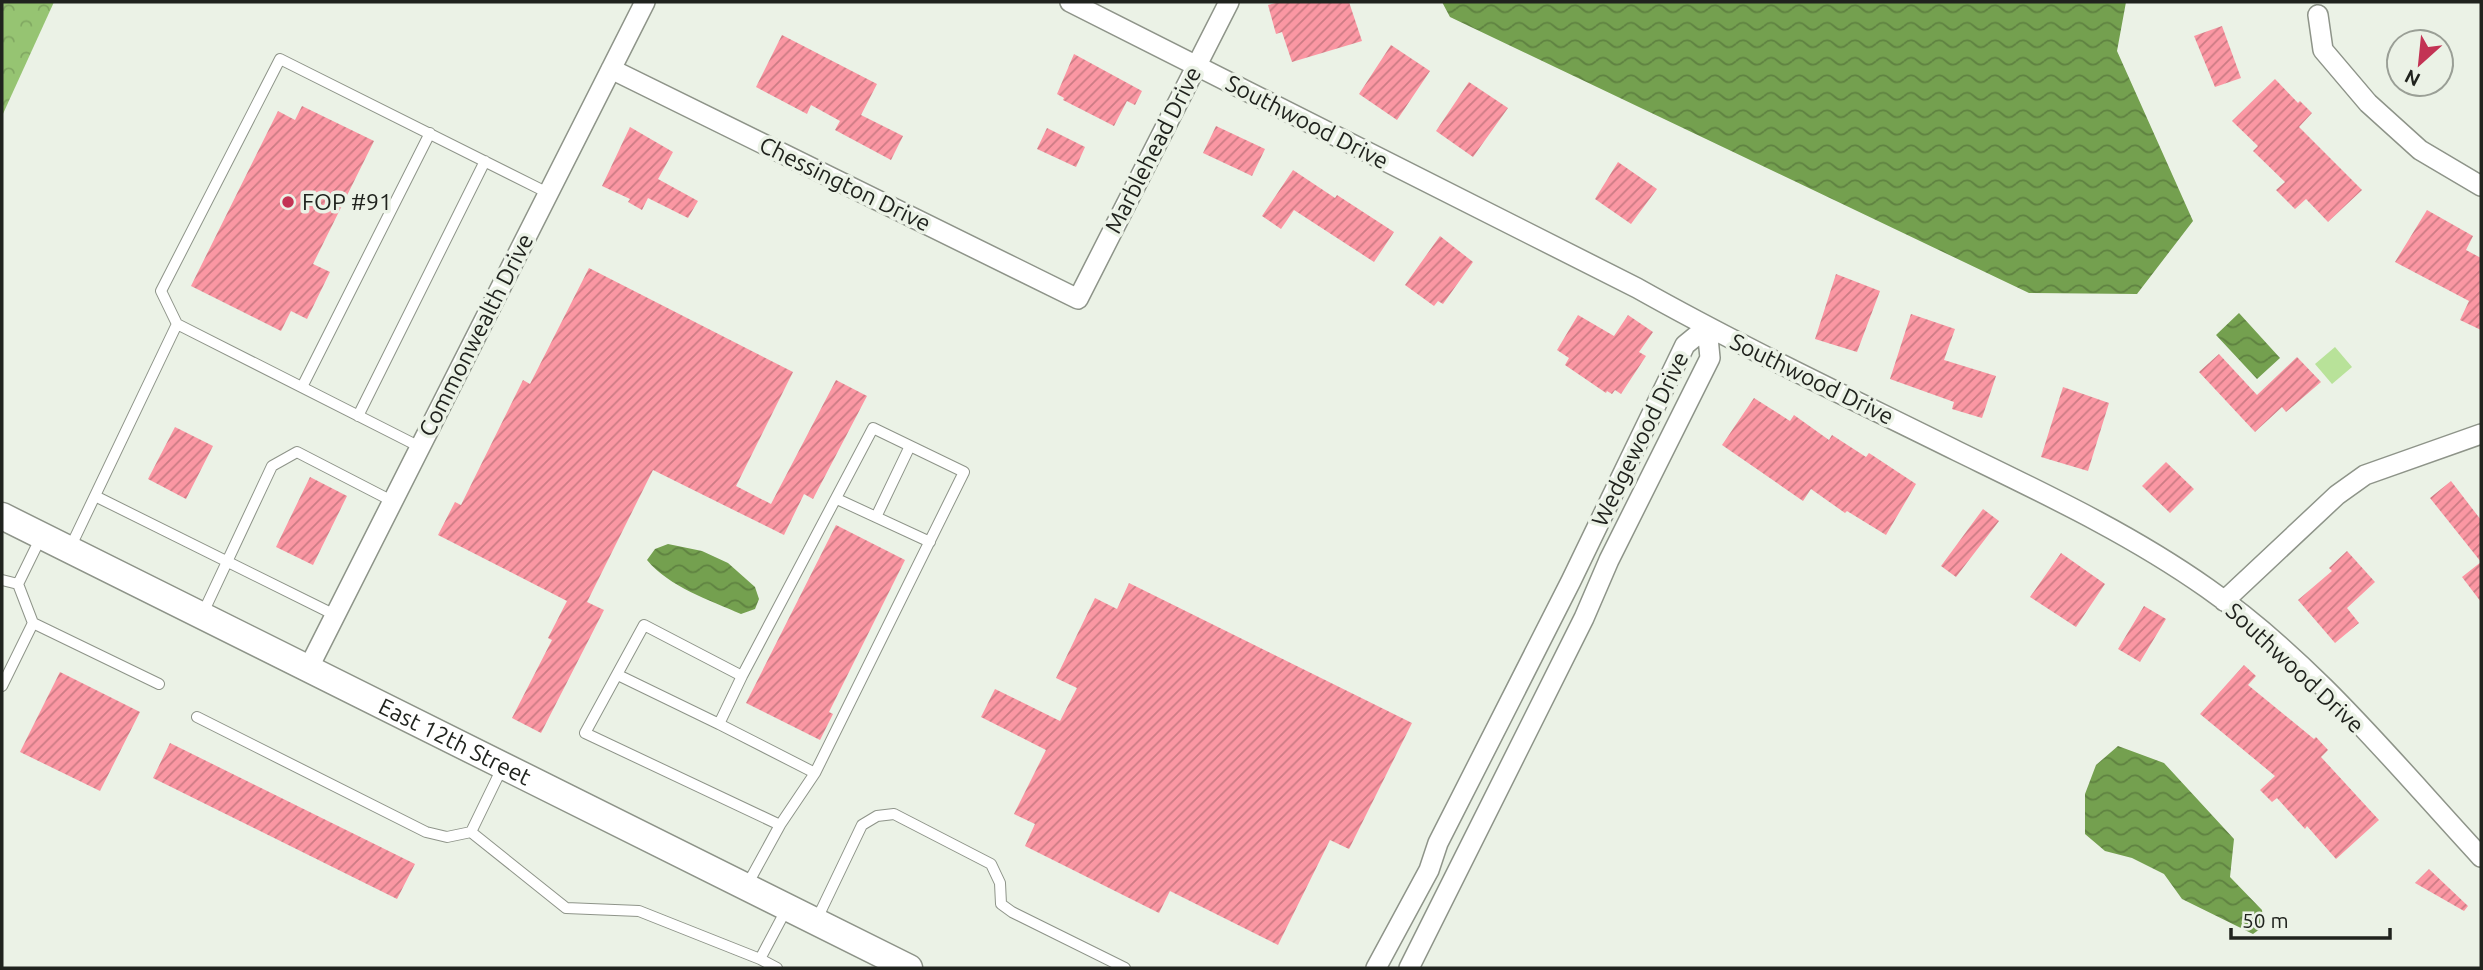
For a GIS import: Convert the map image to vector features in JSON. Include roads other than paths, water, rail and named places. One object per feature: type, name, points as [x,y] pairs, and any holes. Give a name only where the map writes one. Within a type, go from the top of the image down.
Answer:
[{"type":"street","name":"Commonwealth Drive","points":[[308,669],[645,2]]},
{"type":"street","name":"Southwood Drive","points":[[1070,2],[1637,288],[1707,327],[2117,531],[2248,619],[2319,684],[2481,857]]},
{"type":"street","name":"Marblehead Drive","points":[[1078,299],[1229,2]]},
{"type":"street","points":[[2318,15],[2323,50],[2368,103],[2420,150],[2481,186]]},
{"type":"street","name":"Chessington Drive","points":[[611,69],[1078,299]]},
{"type":"street","name":"Wedgewood Drive","points":[[1376,968],[1429,870],[1438,843],[1571,581],[1685,345],[1707,327]]},
{"type":"street","name":"Wedgewood Drive","points":[[1409,968],[1710,358],[1707,327]]},
{"type":"street","points":[[2224,601],[2337,495],[2365,475],[2481,434]]},
{"type":"street","name":"East 12th Street","points":[[2,516],[909,968]]},
{"type":"lane","points":[[420,447],[177,324],[162,291],[280,59],[548,193]]},
{"type":"lane","points":[[302,387],[430,133]]},
{"type":"lane","points":[[358,416],[485,161]]},
{"type":"lane","points":[[69,550],[177,324]]},
{"type":"lane","points":[[719,724],[873,428],[964,472],[815,773],[780,825],[746,887]]},
{"type":"lane","points":[[876,517],[910,446]]},
{"type":"lane","points":[[202,616],[272,466],[297,452],[393,501]]},
{"type":"lane","points":[[95,496],[335,615]]},
{"type":"lane","points":[[837,499],[930,542]]},
{"type":"lane","points":[[41,536],[18,584],[33,622],[159,684]]},
{"type":"lane","points":[[2,580],[18,584]]},
{"type":"lane","points":[[2,686],[33,622]]},
{"type":"lane","points":[[742,676],[644,625],[585,733],[780,825]]},
{"type":"lane","points":[[618,675],[815,773]]},
{"type":"lane","points":[[197,717],[426,832],[447,837],[471,832]]},
{"type":"lane","points":[[471,832],[503,765]]},
{"type":"lane","points":[[815,922],[862,825],[877,816],[894,814],[991,864],[1000,883],[1001,904],[1012,912],[1125,968]]},
{"type":"lane","points":[[471,832],[566,908],[639,911],[760,959],[776,968]]},
{"type":"lane","points":[[760,959],[787,908]]},
{"type":"water","points":[[1442,2],[2126,2],[2117,51],[2193,221],[2137,294],[2029,293],[1450,17]]},
{"type":"water","points":[[2239,313],[2280,358],[2257,379],[2216,335]]},
{"type":"water","points":[[668,544],[702,551],[728,563],[755,587],[759,599],[755,609],[741,614],[667,578],[647,560],[655,549]]},
{"type":"water","points":[[2118,746],[2164,763],[2234,839],[2230,877],[2262,910],[2264,926],[2253,934],[2182,899],[2164,874],[2132,858],[2105,851],[2085,834],[2085,794],[2096,765]]},
{"type":"place","name":"FOP #91","points":[[288,202]]}]
